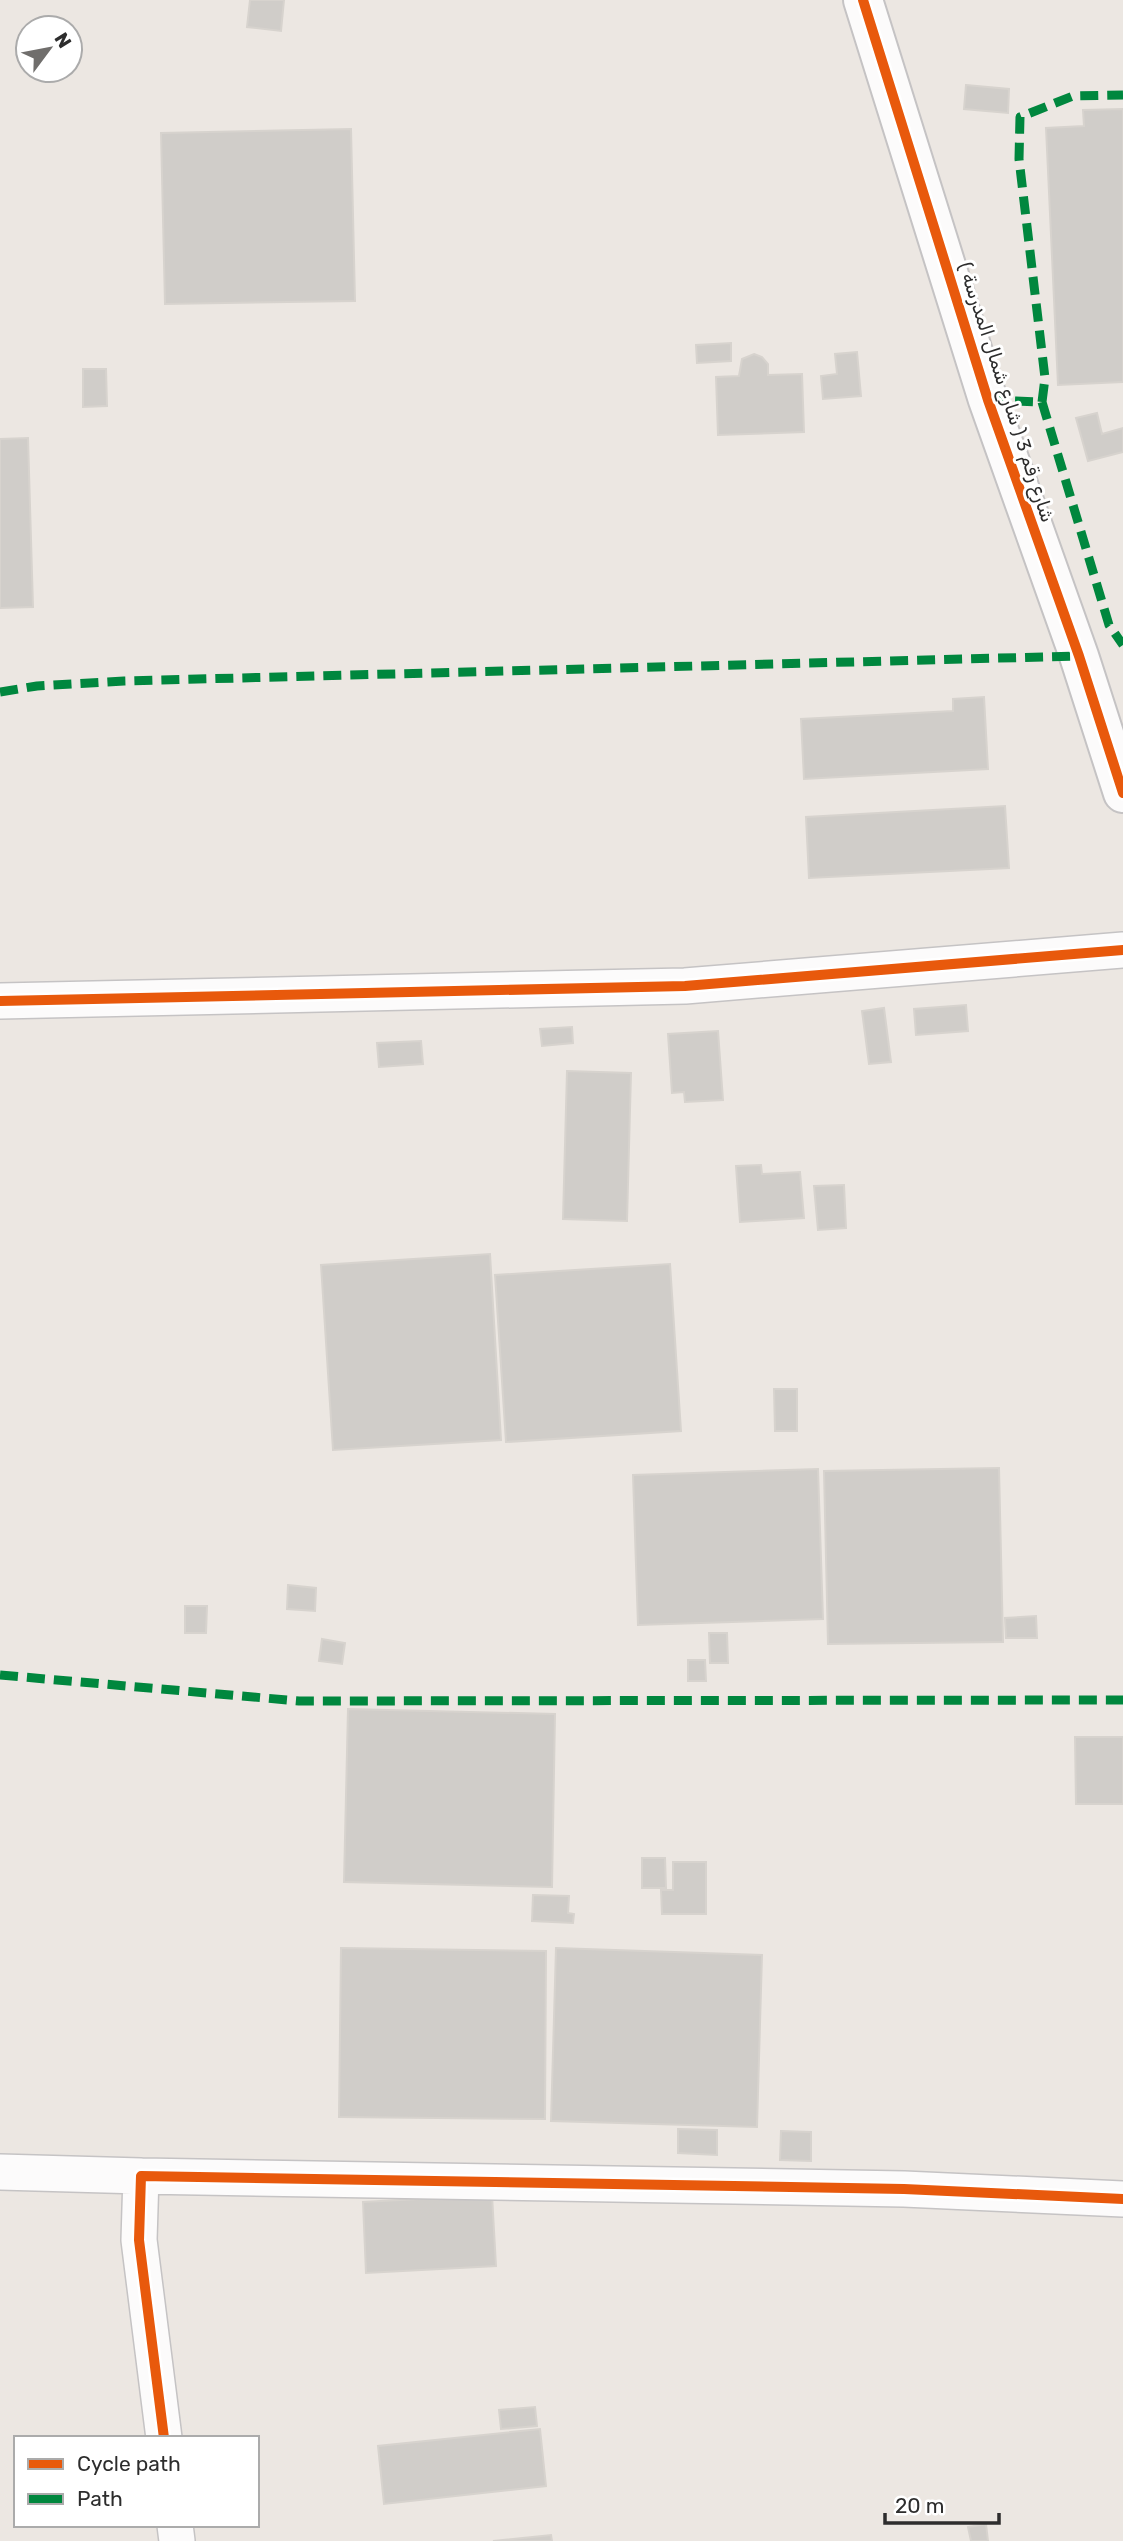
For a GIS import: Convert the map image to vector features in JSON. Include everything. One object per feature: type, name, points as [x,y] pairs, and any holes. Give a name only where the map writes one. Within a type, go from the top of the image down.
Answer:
[{"type":"street","name":"شارع رقم 3 ( شارع شمال المدرسة )","points":[[863,0],[988,400],[1074,643],[1123,793]]},
{"type":"street","points":[[0,1001],[685,986],[1123,950]]},
{"type":"street","points":[[0,2172],[904,2189],[1123,2199]]},
{"type":"street","points":[[141,2176],[139,2240],[164,2436]]},
{"type":"building","points":[[250,0],[284,0],[281,31],[247,27]]},
{"type":"building","points":[[966,85],[1009,89],[1008,113],[964,109]]},
{"type":"building","points":[[1123,109],[1123,382],[1058,385],[1046,128],[1084,126],[1083,110]]},
{"type":"building","points":[[351,129],[355,301],[165,304],[161,133]]},
{"type":"building","points":[[731,343],[731,361],[697,363],[696,345]]},
{"type":"building","points":[[857,352],[861,396],[823,399],[821,376],[837,374],[835,354]]},
{"type":"building","points":[[754,354],[762,357],[768,364],[768,375],[802,374],[804,432],[718,435],[716,377],[739,376],[742,359]]},
{"type":"building","points":[[83,369],[106,369],[107,406],[83,407]]},
{"type":"building","points":[[1097,413],[1102,434],[1123,428],[1123,452],[1088,461],[1076,418]]},
{"type":"building","points":[[28,438],[33,607],[0,608],[0,439]]},
{"type":"building","points":[[984,697],[988,769],[804,779],[801,719],[953,711],[953,699]]},
{"type":"building","points":[[1005,806],[1009,868],[809,878],[806,817]]},
{"type":"building","points":[[966,1005],[968,1031],[916,1035],[914,1009]]},
{"type":"building","points":[[884,1008],[891,1062],[869,1064],[862,1011]]},
{"type":"building","points":[[572,1027],[573,1043],[542,1046],[540,1029]]},
{"type":"building","points":[[718,1031],[723,1100],[685,1102],[684,1092],[672,1093],[668,1034]]},
{"type":"building","points":[[421,1041],[423,1064],[379,1067],[377,1043]]},
{"type":"building","points":[[567,1071],[631,1073],[627,1221],[563,1219]]},
{"type":"building","points":[[761,1165],[762,1174],[800,1172],[804,1218],[740,1222],[736,1166]]},
{"type":"building","points":[[844,1185],[846,1228],[818,1230],[814,1186]]},
{"type":"building","points":[[490,1254],[501,1440],[333,1450],[321,1265]]},
{"type":"building","points":[[670,1264],[681,1431],[506,1442],[495,1275]]},
{"type":"building","points":[[774,1389],[797,1389],[797,1431],[775,1431]]},
{"type":"building","points":[[999,1468],[1003,1642],[828,1644],[824,1471]]},
{"type":"building","points":[[818,1469],[823,1619],[638,1625],[633,1475]]},
{"type":"building","points":[[288,1585],[316,1588],[315,1611],[287,1609]]},
{"type":"building","points":[[185,1606],[207,1606],[206,1633],[185,1633]]},
{"type":"building","points":[[1036,1616],[1037,1638],[1006,1638],[1005,1618]]},
{"type":"building","points":[[709,1633],[727,1633],[728,1663],[710,1663]]},
{"type":"building","points":[[322,1639],[345,1643],[342,1664],[319,1661]]},
{"type":"building","points":[[688,1660],[705,1660],[706,1681],[688,1681]]},
{"type":"building","points":[[348,1709],[555,1714],[552,1887],[344,1882]]},
{"type":"building","points":[[1075,1737],[1123,1737],[1123,1804],[1076,1804]]},
{"type":"building","points":[[642,1858],[665,1858],[666,1888],[642,1888]]},
{"type":"building","points":[[673,1862],[706,1862],[706,1914],[662,1914],[661,1890],[673,1890]]},
{"type":"building","points":[[533,1895],[569,1896],[568,1913],[574,1914],[573,1923],[532,1921]]},
{"type":"building","points":[[341,1948],[546,1951],[545,2119],[339,2117]]},
{"type":"building","points":[[556,1948],[762,1955],[757,2127],[551,2121]]},
{"type":"building","points":[[678,2129],[717,2130],[717,2155],[678,2153]]},
{"type":"building","points":[[781,2131],[811,2132],[811,2161],[780,2160]]},
{"type":"building","points":[[492,2195],[496,2266],[366,2273],[363,2202]]},
{"type":"building","points":[[535,2407],[537,2426],[501,2429],[499,2410]]},
{"type":"building","points":[[540,2429],[546,2486],[384,2504],[378,2446]]},
{"type":"building","points":[[986,2524],[988,2541],[971,2541],[968,2527]]},
{"type":"building","points":[[551,2535],[552,2541],[493,2541]]},
{"type":"marked path","points":[[1042,402],[1045,378],[1019,159],[1020,117],[1073,96],[1123,95]]},
{"type":"marked path","points":[[988,400],[1042,402],[1109,625],[1123,645]]},
{"type":"marked path","points":[[0,692],[37,686],[124,681],[1079,656]]},
{"type":"marked path","points":[[0,1675],[299,1701],[1123,1700]]},
{"type":"cycle path","points":[[863,0],[988,400],[1079,656],[1123,793]]},
{"type":"cycle path","points":[[0,1001],[685,986],[1123,950]]},
{"type":"cycle path","points":[[164,2436],[139,2240],[141,2176],[904,2189],[1123,2199]]}]
